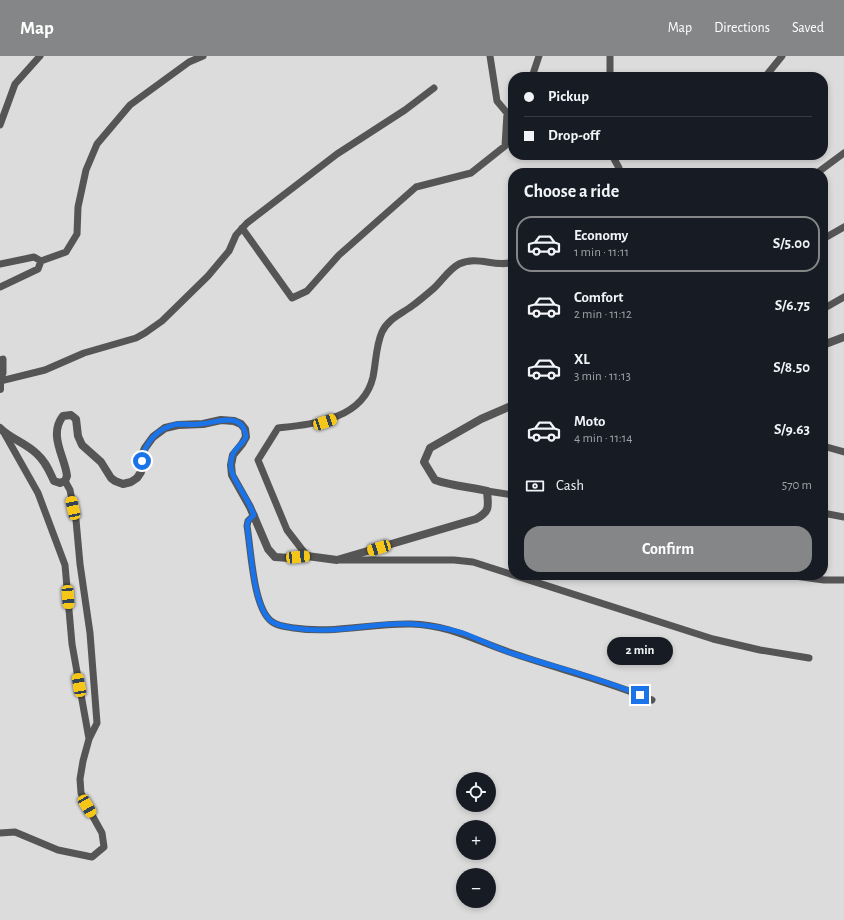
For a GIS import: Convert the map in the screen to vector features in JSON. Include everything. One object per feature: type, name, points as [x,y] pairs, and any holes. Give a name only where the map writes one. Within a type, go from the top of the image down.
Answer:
[{"type":"street","points":[[0,125],[15,84],[40,56]]},
{"type":"street","points":[[0,264],[34,258],[41,261],[66,252],[78,234],[78,207],[86,170],[97,144],[130,105],[189,62],[203,56]]},
{"type":"street","points":[[490,56],[497,101],[508,109]]},
{"type":"street","points":[[534,72],[539,56]]},
{"type":"street","points":[[610,56],[610,72]]},
{"type":"street","points":[[769,72],[782,56]]},
{"type":"street","points":[[0,382],[45,370],[84,353],[136,338],[145,333],[162,321],[208,276],[229,251],[236,235],[242,228],[325,163],[405,110],[434,88]]},
{"type":"street","points":[[242,228],[292,298],[307,291],[339,255],[416,187],[471,173],[505,146],[508,125]]},
{"type":"street","points":[[823,168],[844,153]]},
{"type":"street","points":[[828,236],[844,227]]},
{"type":"street","points":[[307,556],[287,530],[258,460],[278,428],[325,422],[340,415],[357,404],[371,384],[379,341],[385,327],[394,318],[425,297],[456,266],[475,260],[498,264],[508,263]]},
{"type":"street","points":[[0,287],[38,269],[41,261]]},
{"type":"street","points":[[828,306],[844,297]]},
{"type":"street","points":[[828,343],[844,337]]},
{"type":"street","points":[[0,360],[3,359],[3,373],[0,382],[0,389]]},
{"type":"street","points":[[508,407],[481,418],[430,448],[424,462],[435,480],[448,484],[508,493]]},
{"type":"street","points":[[0,833],[15,832],[58,850],[92,857],[104,848],[102,833],[81,793],[80,778],[83,761],[89,739],[97,723],[90,633],[76,520],[70,490],[65,481],[67,474],[57,438],[58,425],[65,415],[71,415],[76,419],[78,436],[85,449],[101,462],[111,478],[123,484],[131,482],[139,475],[145,448],[159,432],[166,428],[178,424],[203,424],[221,420],[234,421],[243,426],[246,437],[233,455],[230,465],[231,470],[234,479],[254,515],[268,549],[275,556],[289,558],[307,556],[337,560],[454,560],[473,562],[508,573]]},
{"type":"street","points":[[1,429],[37,453],[46,464],[54,481],[60,483],[65,481]]},
{"type":"street","points":[[1,429],[38,493],[65,565],[72,644],[89,739]]},
{"type":"street","points":[[828,447],[844,452]]},
{"type":"street","points":[[337,560],[476,519],[484,515],[489,508],[487,491]]},
{"type":"street","points":[[828,514],[844,517]]},
{"type":"street","points":[[254,515],[248,521],[247,526],[256,584],[263,612],[269,620],[276,624],[289,628],[315,631],[397,624],[437,627],[463,634],[509,652],[605,681],[652,700]]},
{"type":"street","points":[[529,580],[713,639],[760,650],[809,658]]},
{"type":"street","points":[[828,580],[844,580]]},
{"type":"shaded area","points":[[0,56],[844,56],[844,920],[0,920]]},
{"type":"route","points":[[142,461],[142,455],[145,448],[159,432],[166,428],[178,424],[197,425],[221,420],[237,422],[243,426],[246,437],[233,455],[230,465],[232,475],[254,515],[251,516],[247,526],[252,565],[261,608],[269,620],[276,624],[289,628],[315,631],[397,624],[437,627],[463,634],[509,652],[570,672],[605,681],[640,695]]}]
